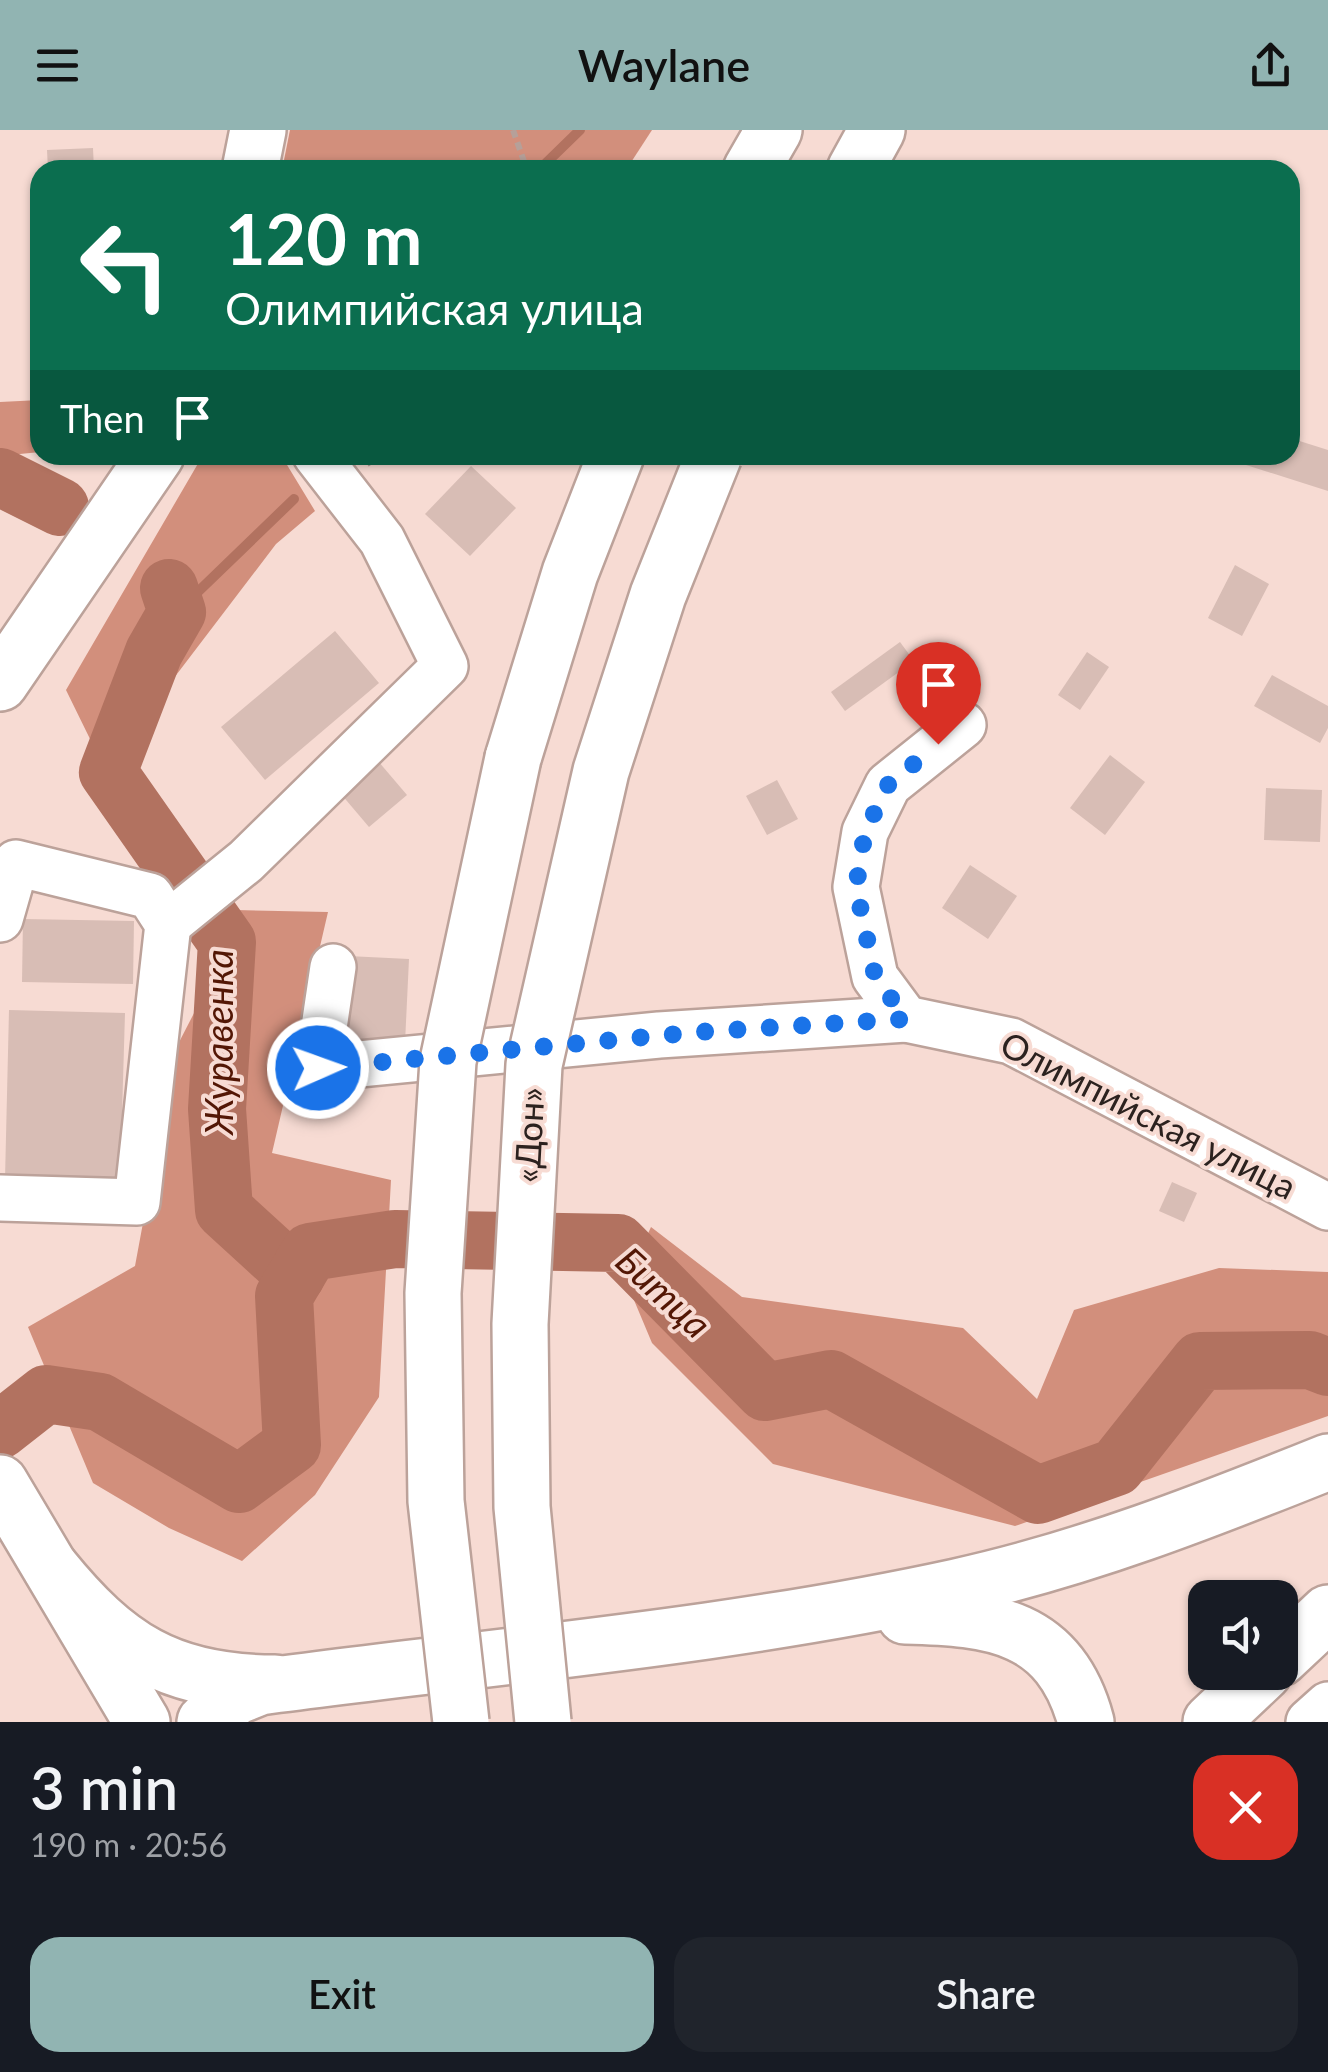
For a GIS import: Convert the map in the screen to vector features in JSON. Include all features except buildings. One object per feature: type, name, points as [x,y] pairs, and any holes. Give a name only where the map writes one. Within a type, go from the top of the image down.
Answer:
[{"type":"main road","points":[[252,160],[258,130]]},
{"type":"main road","points":[[757,160],[774,130]]},
{"type":"main road","points":[[860,160],[877,130]]},
{"type":"main road","points":[[0,683],[149,465]]},
{"type":"main road","points":[[462,1722],[436,1501],[433,1292],[448,1060],[513,758],[570,573],[612,465]]},
{"type":"main road","name":"«Дон»","points":[[543,1722],[522,1507],[520,1324],[534,1065],[601,771],[658,595],[710,465]]},
{"type":"main road","points":[[205,1722],[234,1697],[260,1687],[790,1619],[959,1586],[1108,1546],[1328,1462]]},
{"type":"main road","points":[[0,1484],[142,1722]]},
{"type":"main road","points":[[51,1568],[94,1620],[142,1656],[206,1677],[293,1682]]},
{"type":"main road","points":[[1298,1641],[1328,1612]]},
{"type":"main road","points":[[790,1619],[943,1617],[1008,1625],[1052,1658],[1072,1683],[1086,1722]]},
{"type":"main road","points":[[1211,1722],[1245,1690]]},
{"type":"street","points":[[168,924],[246,861],[445,666],[382,540],[324,465]]},
{"type":"street","points":[[906,1019],[875,976],[871,959],[856,887],[865,832],[888,785],[963,724]]},
{"type":"street","points":[[0,919],[16,863],[150,896],[168,924],[137,1202],[0,1198]]},
{"type":"street","name":"Олимпийская улица","points":[[333,967],[318,1068],[698,1032],[906,1019],[1011,1042],[1328,1207]]},
{"type":"street","points":[[1309,1722],[1328,1704]]},
{"type":"path","points":[[513,130],[524,160]]},
{"type":"shaded area","points":[[290,130],[652,130],[632,160],[284,160]]},
{"type":"shaded area","points":[[30,400],[30,453],[0,456],[0,402]]},
{"type":"shaded area","points":[[197,465],[287,465],[315,511],[276,544],[145,716],[91,741],[66,690]]},
{"type":"shaded area","points":[[235,910],[328,912],[272,1153],[391,1180],[379,1397],[315,1495],[242,1561],[169,1528],[93,1483],[28,1327],[135,1266],[175,1050],[208,986]]},
{"type":"shaded area","points":[[651,1227],[742,1297],[963,1328],[1037,1399],[1074,1310],[1219,1268],[1328,1272],[1328,1416],[1015,1526],[773,1464],[652,1343],[626,1281]]},
{"type":"waterway","points":[[549,160],[580,130]]},
{"type":"waterway","points":[[0,477],[60,507]]},
{"type":"waterway","points":[[177,612],[294,499]]},
{"type":"waterway","name":"Журавенка","points":[[169,588],[177,612],[154,652],[108,772],[227,942],[217,1109],[224,1210],[296,1276]]},
{"type":"waterway","name":"Битца","points":[[0,1430],[46,1394],[100,1402],[239,1484],[292,1445],[284,1296],[310,1252],[395,1239],[618,1243],[765,1392],[831,1379],[1038,1495],[1116,1467],[1200,1361],[1310,1360],[1328,1367]]},
{"type":"route","points":[[318,1068],[698,1032],[906,1019],[875,976],[856,887],[865,832],[888,785],[938,744]]}]
